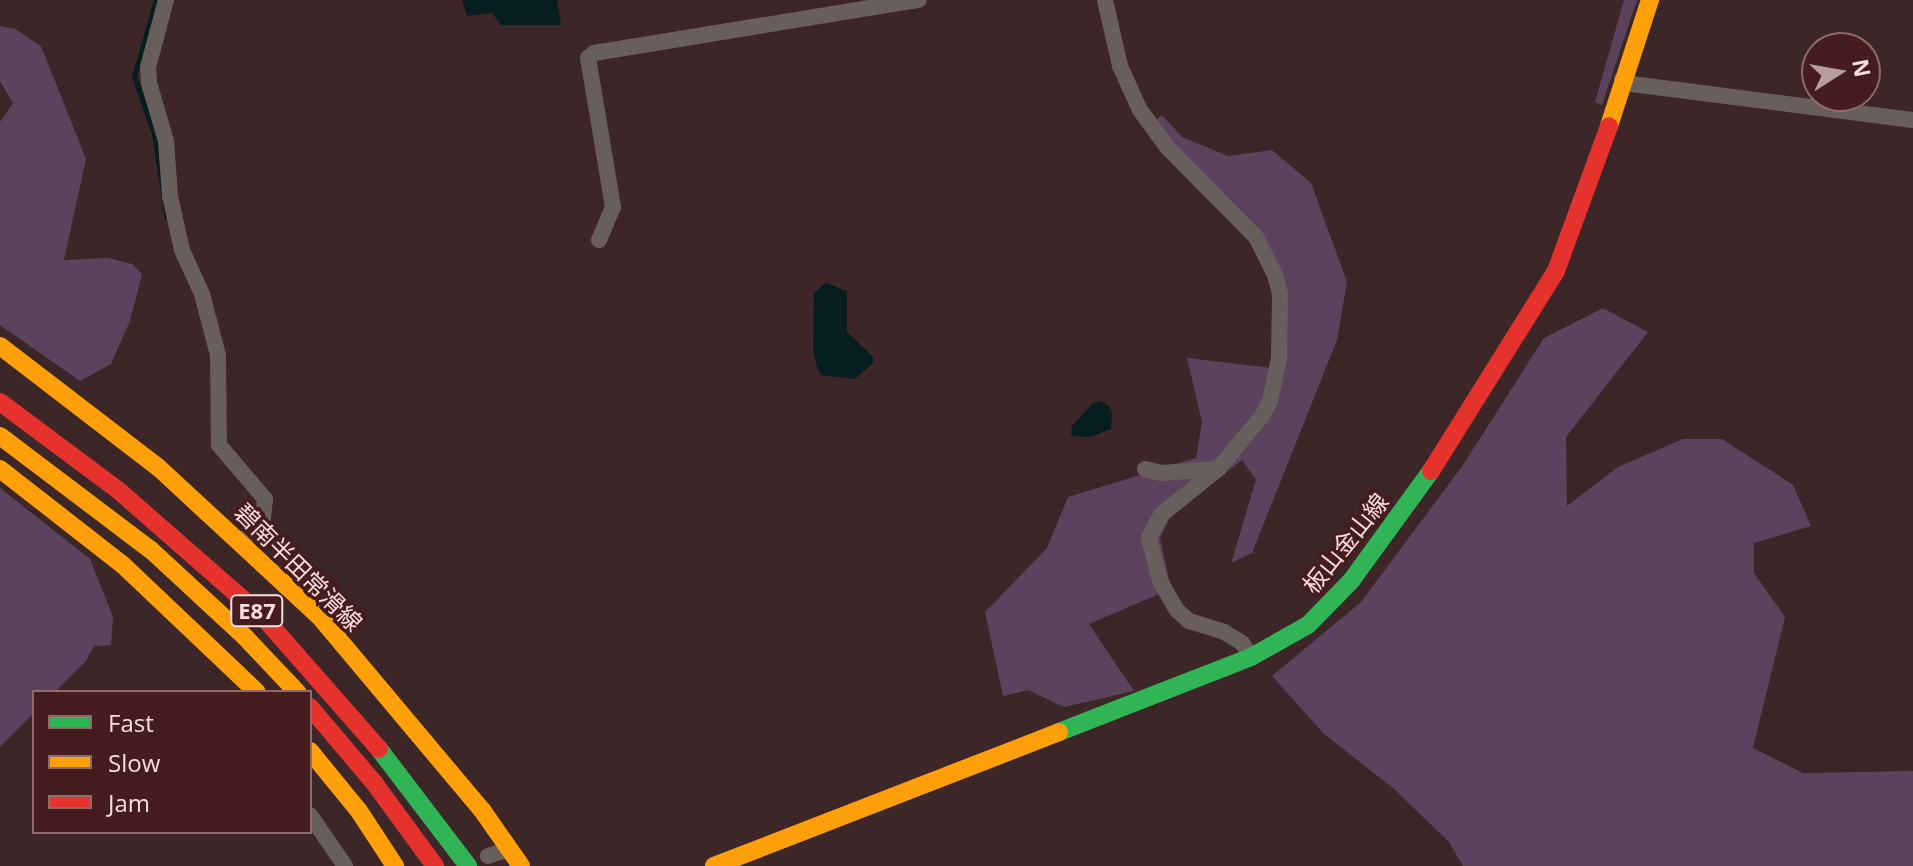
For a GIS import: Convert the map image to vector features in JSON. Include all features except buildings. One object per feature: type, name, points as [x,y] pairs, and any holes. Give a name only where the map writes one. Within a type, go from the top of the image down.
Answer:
[{"type":"main road","name":"板山金山線","points":[[714,866],[1251,657],[1308,625],[1351,581],[1430,472],[1556,271],[1592,178],[1650,0]]},
{"type":"main road","name":"碧南半田常滑線","points":[[0,346],[147,459],[242,541],[319,616],[482,810],[521,866]]},
{"type":"main road","name":"E87","points":[[0,402],[118,490],[264,618],[358,721],[468,866]]},
{"type":"main road","name":"E87","points":[[0,436],[151,550],[245,637],[295,690]]},
{"type":"main road","points":[[0,469],[124,566],[255,690]]},
{"type":"main road","points":[[312,709],[375,784],[435,866]]},
{"type":"main road","points":[[312,753],[359,811],[395,866]]},
{"type":"street","points":[[166,0],[148,67],[149,83],[166,141],[170,196],[182,250],[202,294],[218,355],[219,445],[265,499],[263,518],[242,541]]},
{"type":"street","points":[[599,240],[613,207],[588,58],[594,53],[919,0]]},
{"type":"street","points":[[1105,0],[1120,66],[1140,110],[1167,147],[1256,237],[1275,275],[1280,294],[1279,358],[1270,401],[1257,423],[1218,469],[1161,515],[1151,528],[1149,538],[1153,562],[1177,610],[1189,621],[1224,632],[1242,643],[1251,657]]},
{"type":"street","points":[[1622,79],[1632,84],[1913,120]]},
{"type":"street","points":[[1145,469],[1161,473],[1218,469]]},
{"type":"street","points":[[229,690],[238,673]]},
{"type":"street","points":[[312,818],[345,866]]},
{"type":"street","points":[[488,856],[509,849]]},
{"type":"shaded area","points":[[1624,0],[1637,0],[1602,105],[1595,102]]},
{"type":"shaded area","points":[[0,26],[15,29],[41,46],[86,159],[64,260],[108,258],[132,264],[142,274],[130,321],[111,364],[80,381],[0,325],[0,122],[13,103],[0,81]]},
{"type":"shaded area","points":[[1162,115],[1182,137],[1228,156],[1272,150],[1311,183],[1347,282],[1337,340],[1252,553],[1231,563],[1256,480],[1242,460],[1171,515],[1160,538],[1171,589],[1089,624],[1134,691],[1064,707],[1028,690],[1003,696],[985,612],[1047,548],[1068,497],[1196,458],[1202,422],[1187,358],[1281,369],[1281,281],[1155,121]]},
{"type":"shaded area","points":[[1603,308],[1648,332],[1566,437],[1567,506],[1618,467],[1683,439],[1722,439],[1793,485],[1811,526],[1754,543],[1754,573],[1785,617],[1753,748],[1803,773],[1913,771],[1913,866],[1463,866],[1449,842],[1394,789],[1323,733],[1272,676],[1361,602],[1463,465],[1544,338]]},
{"type":"shaded area","points":[[0,488],[90,559],[113,617],[111,645],[94,646],[86,661],[57,690],[32,690],[32,715],[0,747]]},
{"type":"water","points":[[462,0],[557,0],[561,25],[501,25],[492,13],[467,16]]},
{"type":"water","points":[[826,283],[847,291],[847,332],[873,357],[873,363],[855,379],[821,375],[817,367],[813,349],[814,293]]},
{"type":"water","points":[[1100,401],[1109,406],[1112,413],[1111,429],[1090,437],[1071,436],[1072,426],[1093,403]]},
{"type":"waterway","points":[[156,0],[134,76],[154,134],[167,218]]},
{"type":"traffic: fast","points":[[1059,732],[1251,657],[1308,625],[1351,581],[1431,471]]},
{"type":"traffic: fast","points":[[379,749],[468,866]]},
{"type":"traffic: slow","points":[[1609,126],[1650,0]]},
{"type":"traffic: slow","points":[[0,346],[159,468],[319,616],[482,810],[521,866]]},
{"type":"traffic: slow","points":[[0,436],[151,550],[245,637],[295,690]]},
{"type":"traffic: slow","points":[[0,469],[124,566],[255,690]]},
{"type":"traffic: slow","points":[[714,866],[1059,732]]},
{"type":"traffic: slow","points":[[312,753],[359,811],[395,866]]},
{"type":"traffic: jam","points":[[1431,471],[1556,271],[1609,126]]},
{"type":"traffic: jam","points":[[0,402],[118,490],[264,618],[379,749]]},
{"type":"traffic: jam","points":[[312,709],[375,784],[435,866]]}]
